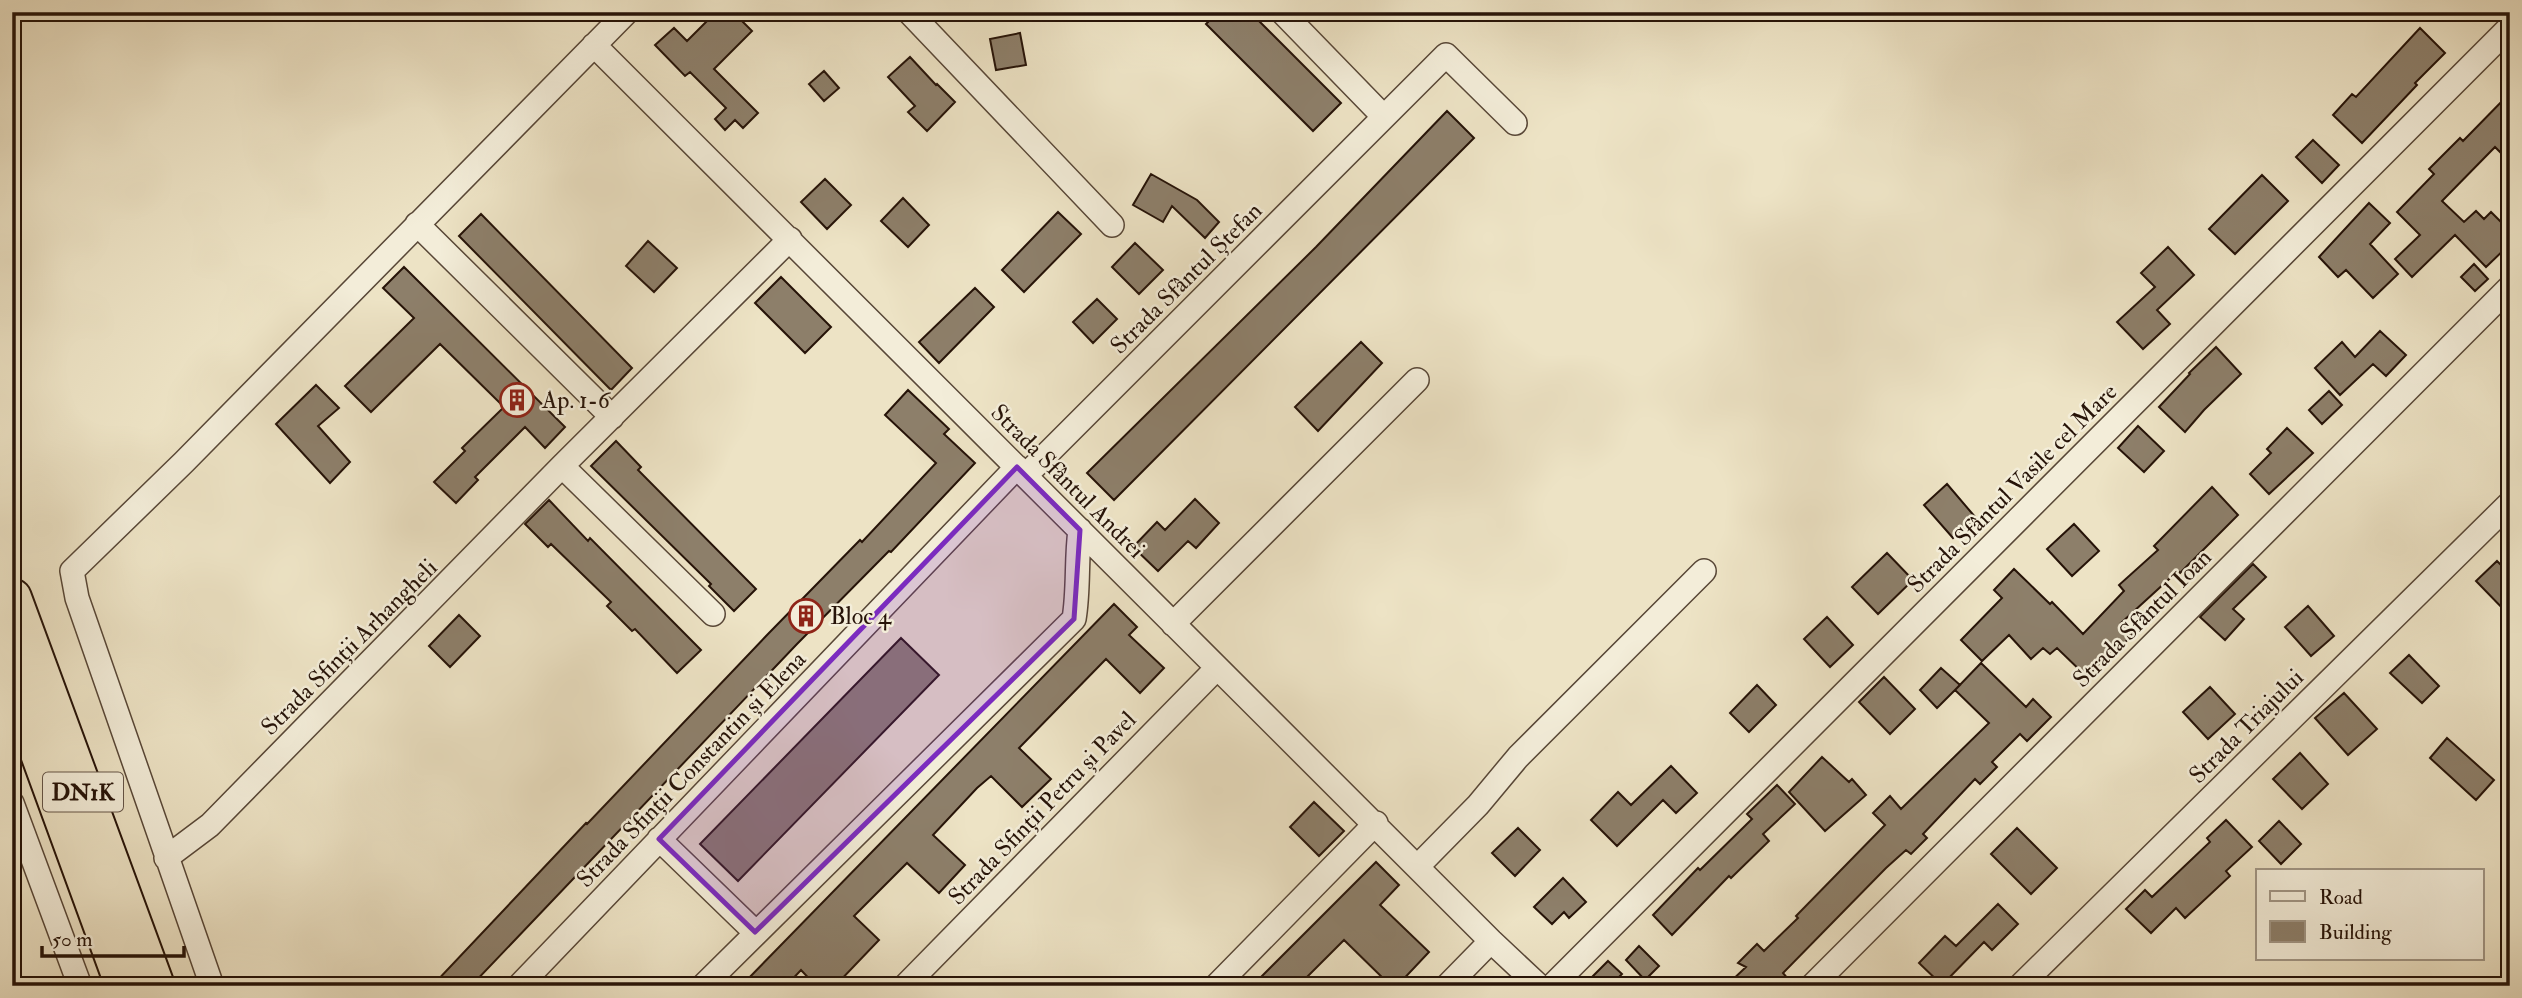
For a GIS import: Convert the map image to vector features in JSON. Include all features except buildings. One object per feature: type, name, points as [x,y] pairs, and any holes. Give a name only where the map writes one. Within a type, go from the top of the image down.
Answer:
[{"type":"highway","name":"DN1K","points":[[12,598],[155,986]]},
{"type":"highway","name":"DN1K","points":[[12,677],[125,986]]},
{"type":"street","points":[[212,986],[77,598],[72,571],[184,462],[627,12]]},
{"type":"street","points":[[909,12],[1112,225]]},
{"type":"street","points":[[1282,12],[1384,117]]},
{"type":"street","name":"Strada Sfântul Vasile cel Mare","points":[[1552,986],[2510,27]]},
{"type":"street","name":"Strada Sfântul Andrei","points":[[594,45],[1539,986]]},
{"type":"street","name":"Strada Sfântul Ștefan","points":[[1022,471],[1446,55],[1515,123]]},
{"type":"street","points":[[417,224],[612,417]]},
{"type":"street","name":"Strada Sfinții Arhangheli","points":[[166,858],[210,825],[562,466],[790,239]]},
{"type":"street","name":"Strada Sfântul Ioan","points":[[1812,986],[2510,287]]},
{"type":"street","points":[[1173,624],[1417,380]]},
{"type":"street","points":[[562,466],[713,614]]},
{"type":"street","name":"Strada Sfinții Constantin și Elena","points":[[519,986],[659,839],[1022,471]]},
{"type":"street","name":"Strada Triajului","points":[[2020,986],[2510,503]]},
{"type":"street","points":[[703,986],[1074,619],[1078,596],[1077,558],[1080,530]]},
{"type":"street","points":[[1418,866],[1478,805],[1518,757],[1704,571]]},
{"type":"street","name":"Strada Sfinții Petru și Pavel","points":[[905,986],[1217,668]]},
{"type":"street","points":[[12,803],[80,986]]},
{"type":"street","points":[[1216,986],[1376,823]]},
{"type":"street","points":[[659,839],[755,932]]},
{"type":"street","points":[[1447,986],[1491,941]]},
{"type":"highlighted area","points":[[1017,467],[1080,530],[1074,619],[755,932],[659,839]]},
{"type":"place","name":"Ap. 1-6","points":[[517,400]]},
{"type":"place","name":"Bloc 4","points":[[806,616]]}]
